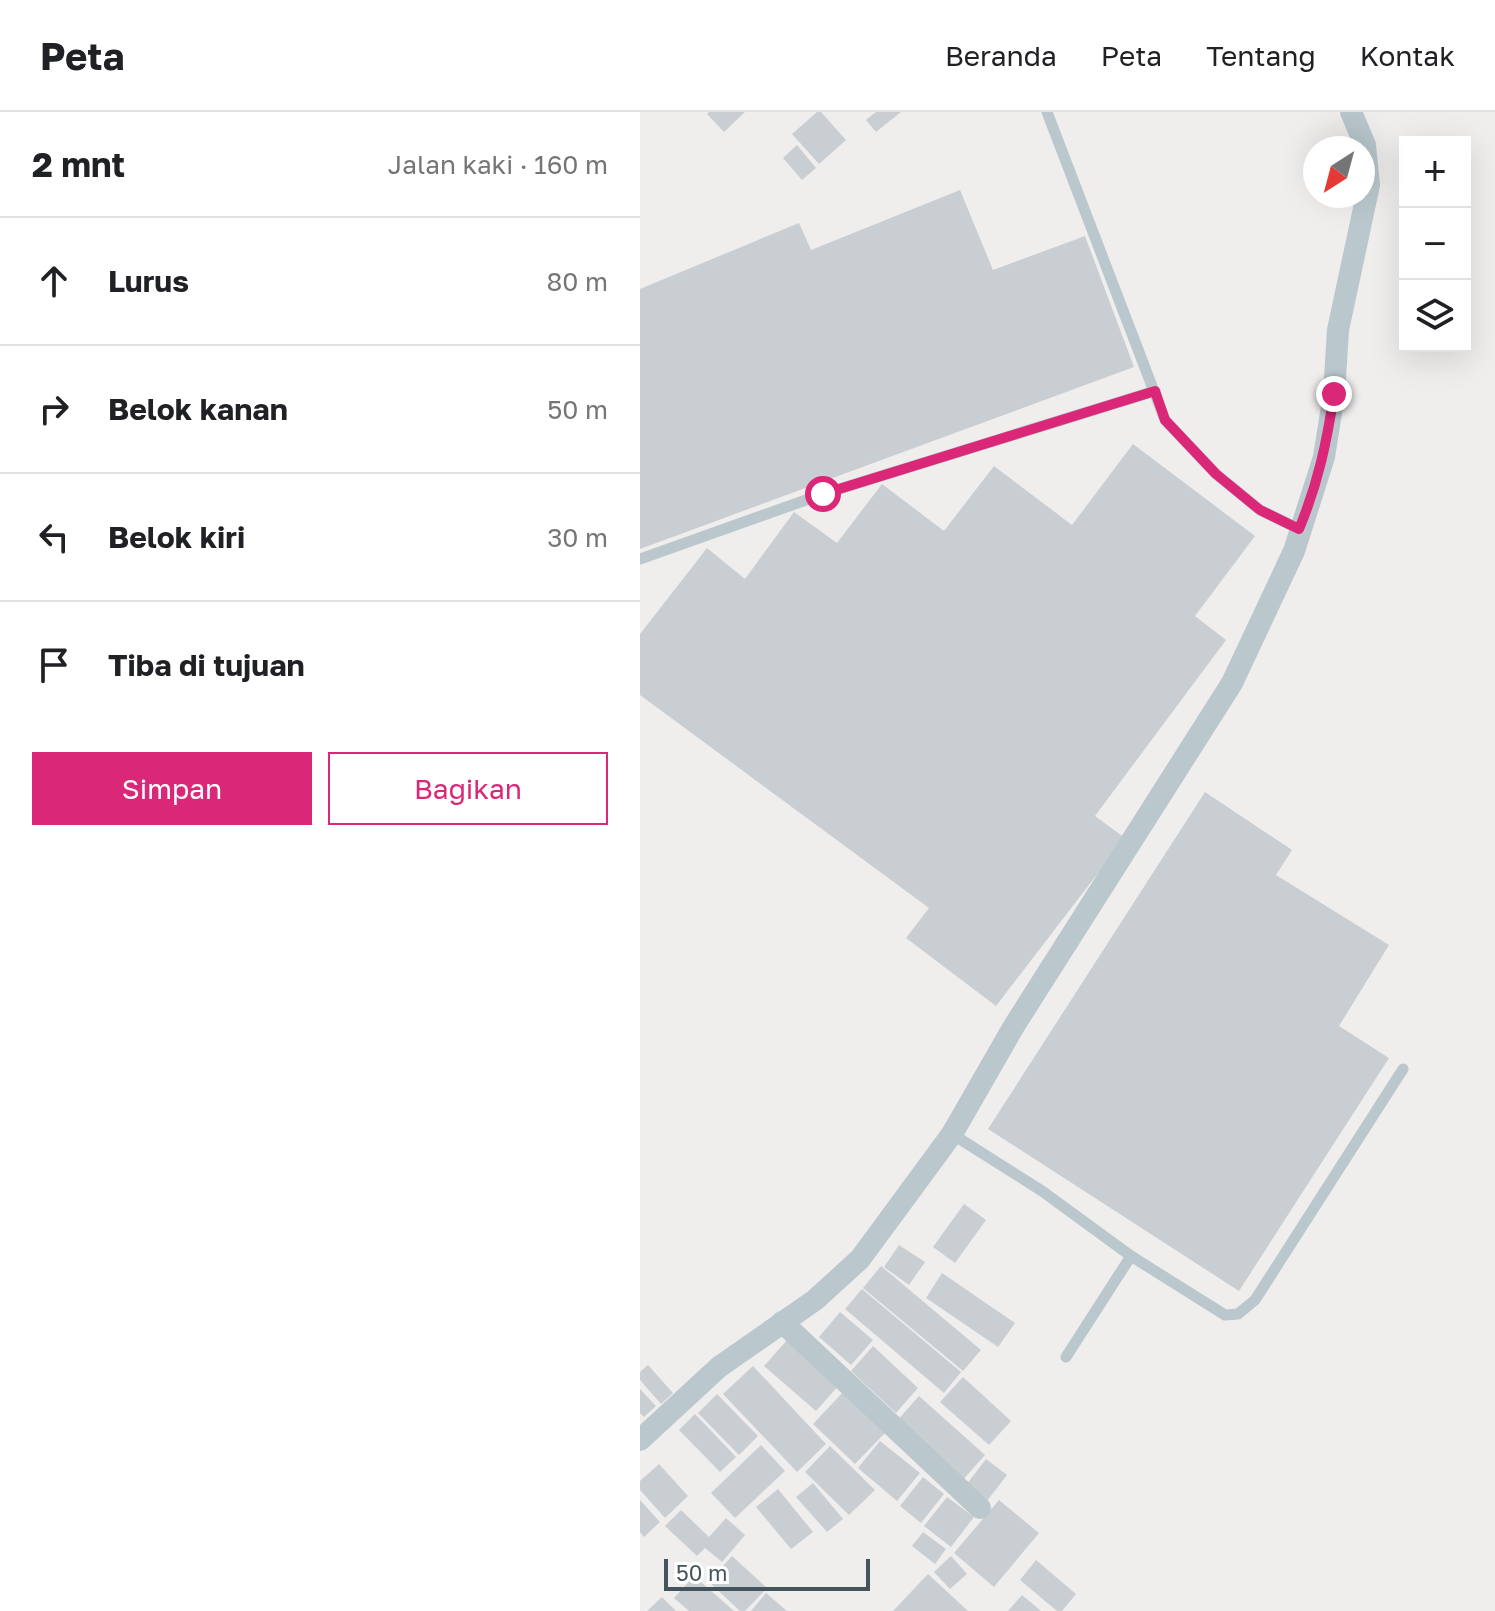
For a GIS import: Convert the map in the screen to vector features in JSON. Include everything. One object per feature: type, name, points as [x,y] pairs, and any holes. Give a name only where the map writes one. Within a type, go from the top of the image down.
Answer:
[{"type":"street","points":[[640,1440],[719,1367],[815,1300],[860,1259],[952,1134],[1014,1026],[1232,683],[1291,557],[1324,457],[1334,394],[1338,330],[1369,185],[1365,145],[1351,112]]},
{"type":"street","points":[[782,1322],[980,1508]]},
{"type":"lane","points":[[1047,112],[1165,420],[1216,474],[1260,510],[1299,529]]},
{"type":"lane","points":[[640,559],[823,494],[1155,391]]},
{"type":"lane","points":[[952,1134],[1042,1191],[1131,1256],[1225,1315],[1238,1314],[1255,1300],[1403,1069]]},
{"type":"lane","points":[[1066,1357],[1131,1256]]},
{"type":"building","points":[[745,112],[724,132],[707,114]]},
{"type":"building","points":[[817,112],[821,112],[846,140],[819,164],[792,134]]},
{"type":"building","points":[[876,112],[901,112],[876,132],[866,120]]},
{"type":"building","points":[[797,145],[816,168],[802,180],[783,158]]},
{"type":"building","points":[[960,190],[993,270],[1085,236],[1134,367],[640,549],[640,289],[799,223],[811,250]]},
{"type":"building","points":[[1133,444],[1255,536],[1195,616],[1226,640],[1095,816],[1125,838],[996,1006],[906,938],[929,908],[640,695],[640,634],[707,548],[745,579],[794,512],[837,543],[882,484],[944,531],[994,466],[1072,525]]},
{"type":"building","points":[[1205,792],[1292,850],[1276,875],[1389,945],[1339,1026],[1389,1058],[1239,1291],[988,1129]]},
{"type":"building","points":[[964,1204],[986,1220],[955,1263],[933,1247]]},
{"type":"building","points":[[899,1245],[925,1262],[909,1285],[884,1267]]},
{"type":"building","points":[[881,1266],[981,1350],[963,1371],[863,1288]]},
{"type":"building","points":[[942,1273],[1015,1323],[998,1347],[926,1298]]},
{"type":"building","points":[[862,1289],[961,1372],[944,1393],[845,1309]]},
{"type":"building","points":[[840,1312],[873,1340],[851,1365],[819,1337]]},
{"type":"building","points":[[789,1338],[841,1383],[816,1411],[764,1366]]},
{"type":"building","points":[[873,1346],[918,1388],[896,1413],[851,1371]]},
{"type":"building","points":[[648,1365],[673,1393],[661,1404],[640,1380],[640,1372]]},
{"type":"building","points":[[753,1366],[826,1444],[797,1472],[723,1394]]},
{"type":"building","points":[[963,1377],[1011,1421],[989,1445],[940,1402]]},
{"type":"building","points":[[640,1389],[656,1406],[644,1417],[640,1413]]},
{"type":"building","points":[[844,1391],[886,1432],[855,1464],[813,1424]]},
{"type":"building","points":[[717,1394],[758,1436],[739,1455],[698,1413]]},
{"type":"building","points":[[919,1396],[985,1455],[961,1482],[895,1423]]},
{"type":"building","points":[[695,1414],[736,1457],[720,1472],[679,1430]]},
{"type":"building","points":[[880,1441],[920,1473],[897,1501],[858,1468]]},
{"type":"building","points":[[761,1445],[785,1471],[735,1518],[711,1493]]},
{"type":"building","points":[[830,1446],[875,1490],[849,1515],[805,1472]]},
{"type":"building","points":[[986,1459],[1007,1475],[987,1501],[966,1485]]},
{"type":"building","points":[[659,1464],[688,1496],[665,1518],[640,1490],[640,1481]]},
{"type":"building","points":[[923,1477],[944,1494],[921,1523],[900,1506]]},
{"type":"building","points":[[813,1483],[843,1519],[827,1532],[796,1497]]},
{"type":"building","points":[[778,1489],[813,1532],[791,1549],[756,1507]]},
{"type":"building","points":[[947,1497],[974,1517],[951,1547],[924,1526]]},
{"type":"building","points":[[640,1500],[660,1522],[644,1537],[640,1532]]},
{"type":"building","points":[[999,1500],[1039,1533],[994,1587],[954,1553]]},
{"type":"building","points":[[681,1510],[709,1537],[726,1518],[745,1535],[722,1562],[705,1548],[697,1556],[665,1526]]},
{"type":"building","points":[[923,1532],[946,1549],[935,1564],[912,1546]]},
{"type":"building","points":[[732,1556],[767,1588],[745,1611],[740,1611],[709,1582]]},
{"type":"building","points":[[951,1556],[967,1574],[950,1589],[934,1572]]},
{"type":"building","points":[[1036,1560],[1076,1594],[1062,1611],[1057,1611],[1020,1580]]},
{"type":"building","points":[[928,1574],[968,1611],[893,1611]]},
{"type":"building","points":[[694,1576],[734,1611],[689,1611],[674,1598]]},
{"type":"building","points":[[766,1593],[787,1611],[751,1611]]},
{"type":"building","points":[[1022,1595],[1041,1611],[1008,1611]]},
{"type":"building","points":[[662,1597],[676,1611],[647,1611]]},
{"type":"route","points":[[823,494],[1155,391],[1165,420],[1216,474],[1260,510],[1299,529],[1324,457],[1334,394]]}]
